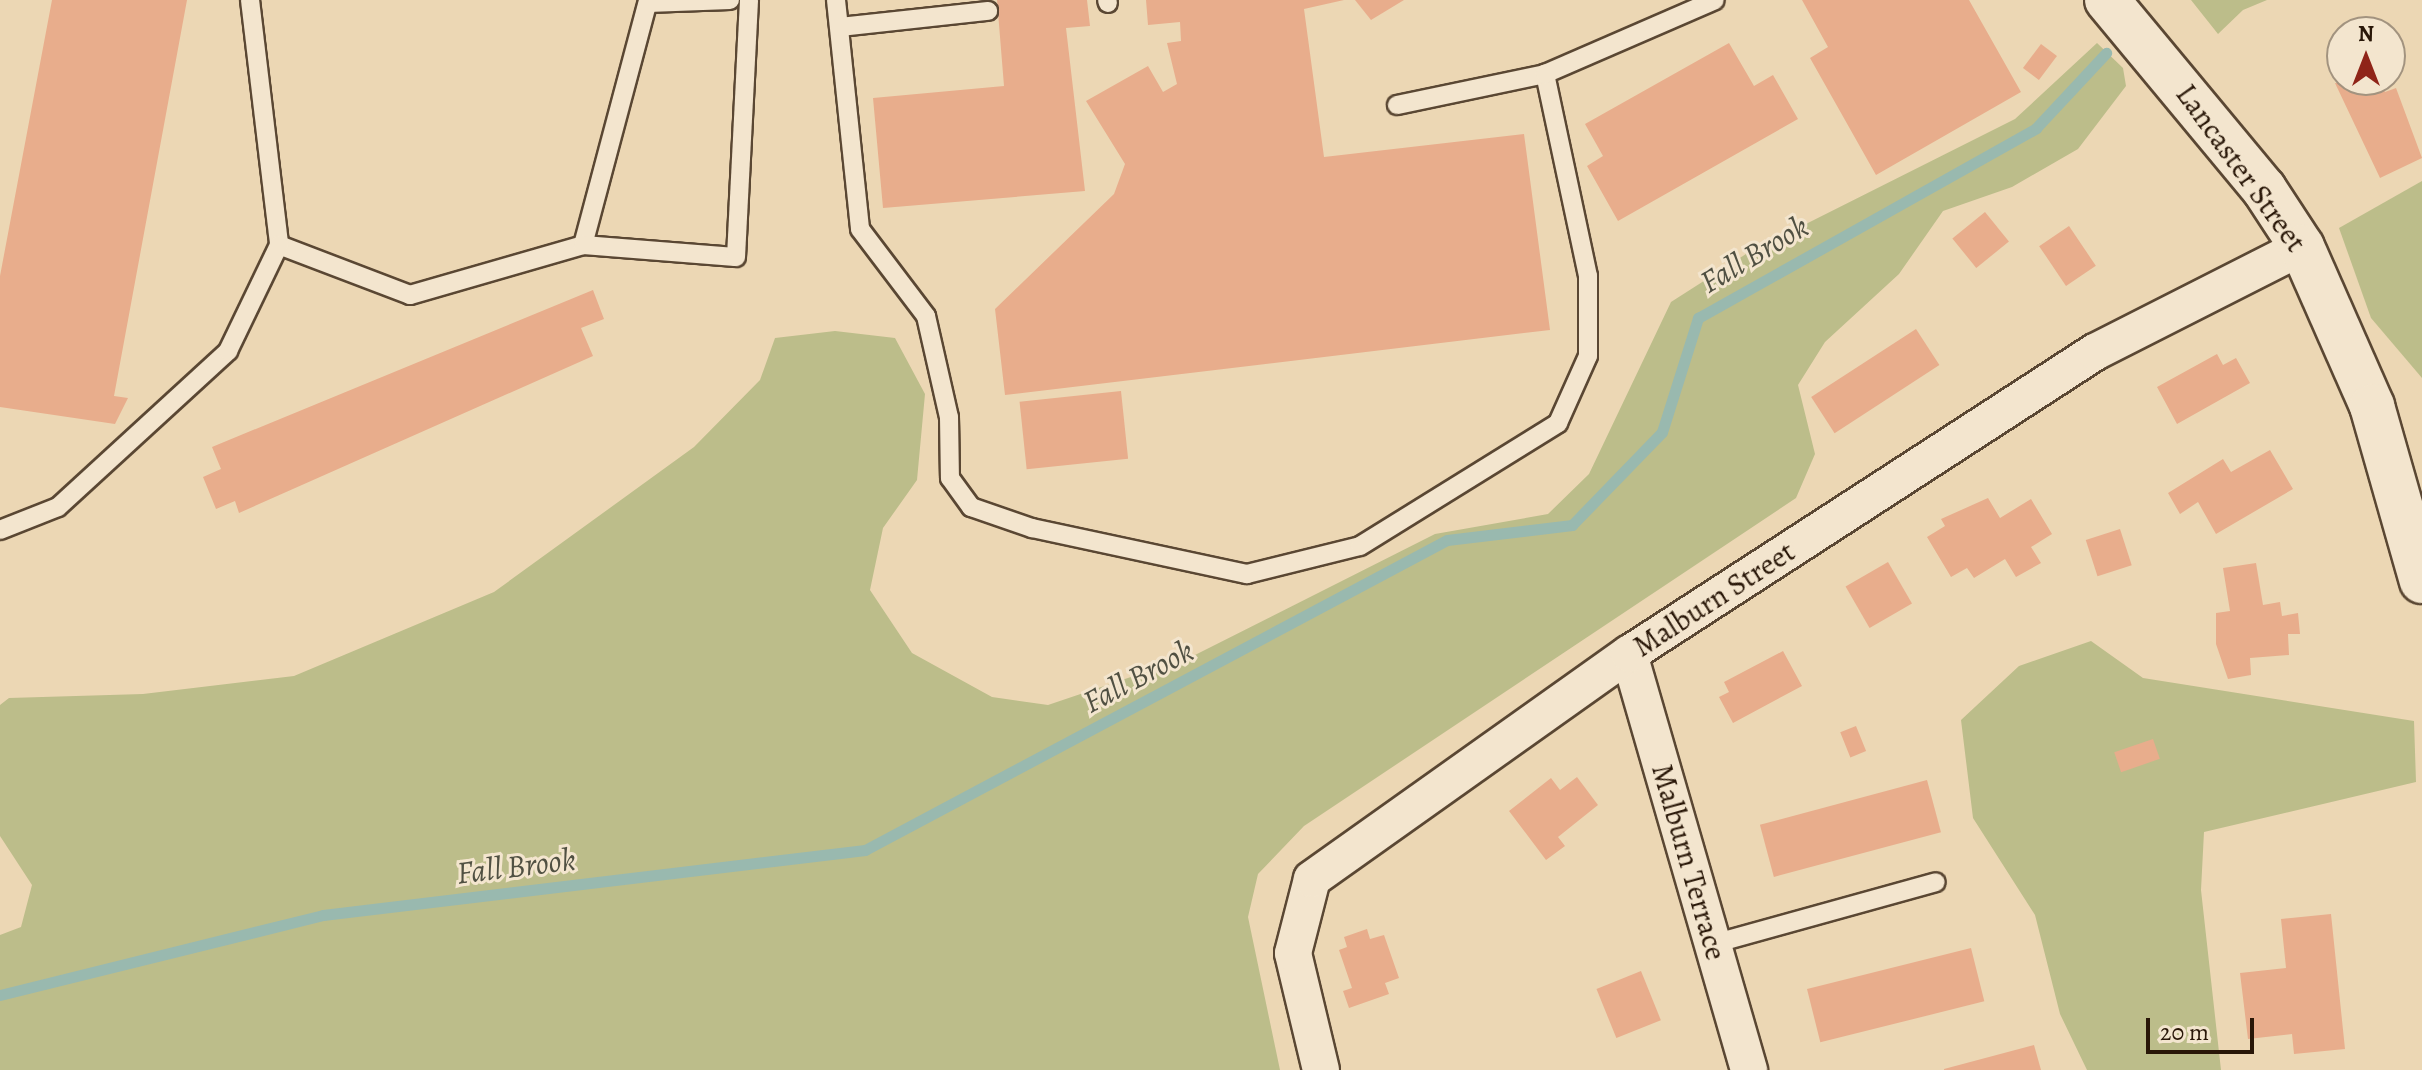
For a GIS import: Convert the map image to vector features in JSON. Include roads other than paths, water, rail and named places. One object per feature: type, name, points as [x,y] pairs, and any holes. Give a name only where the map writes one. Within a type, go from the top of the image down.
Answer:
[{"type":"main road","name":"Lancaster Street","points":[[2107,0],[2264,189],[2302,247],[2372,406],[2422,581]]},
{"type":"street","name":"Malburn Street","points":[[1321,1070],[1293,953],[1312,879],[1629,654],[2095,352],[2302,247]]},
{"type":"street","name":"Malburn Terrace","points":[[1629,654],[1749,1070]]},
{"type":"lane","points":[[0,530],[58,507],[228,351],[279,245],[250,0]]},
{"type":"lane","points":[[583,245],[648,2],[730,0]]},
{"type":"lane","points":[[279,245],[410,295],[583,245],[736,257],[749,0]]},
{"type":"lane","points":[[836,0],[860,229],[926,316],[949,417],[950,478],[971,507],[1032,528],[1247,574],[1360,546],[1558,423],[1588,356],[1588,276],[1545,74]]},
{"type":"lane","points":[[1397,105],[1545,74],[1715,0]]},
{"type":"lane","points":[[840,27],[988,11]]},
{"type":"lane","points":[[1713,944],[1936,882]]},
{"type":"waterway","name":"Fall Brook","points":[[0,995],[323,915],[865,850],[1447,540],[1572,525],[1662,432],[1698,318],[2036,128],[2106,53]]}]
